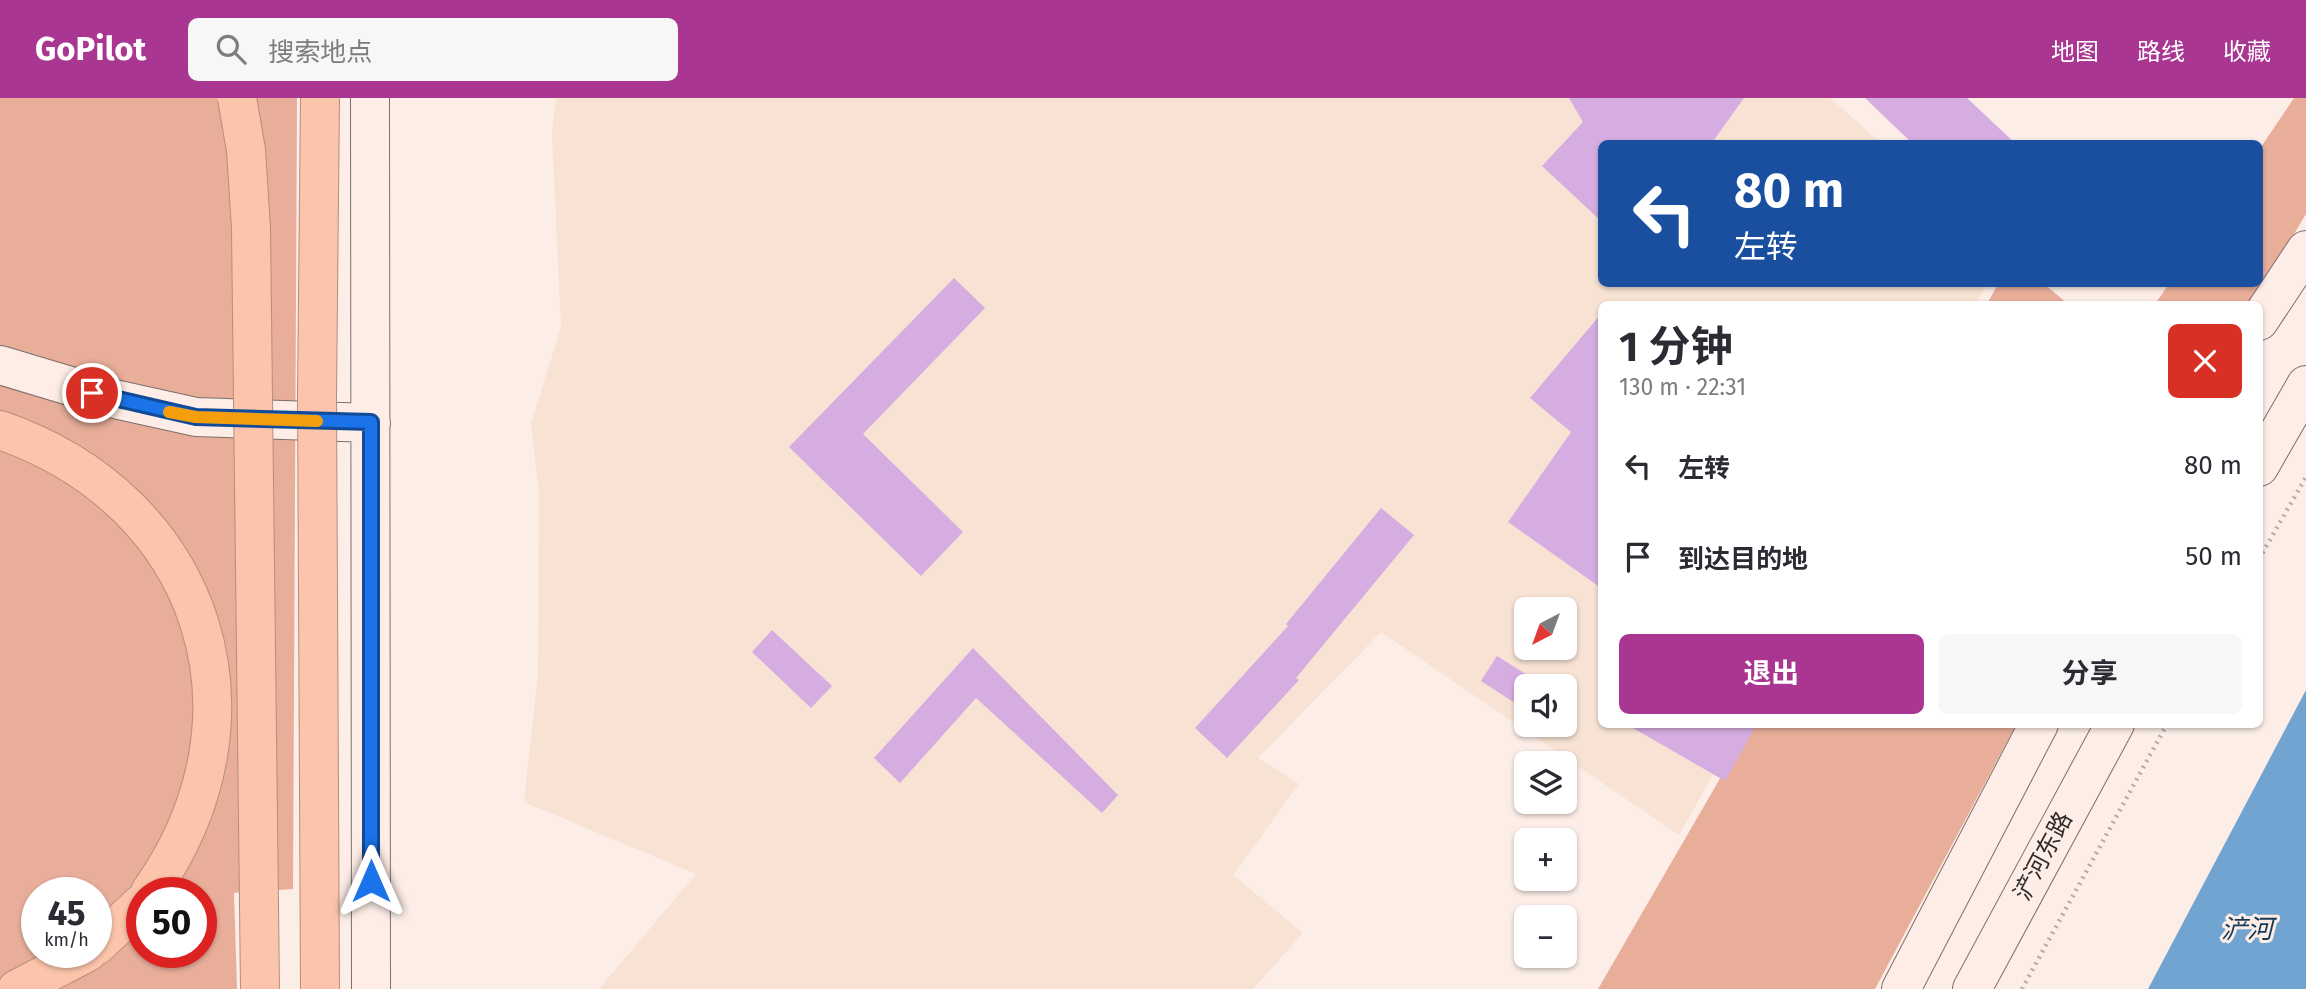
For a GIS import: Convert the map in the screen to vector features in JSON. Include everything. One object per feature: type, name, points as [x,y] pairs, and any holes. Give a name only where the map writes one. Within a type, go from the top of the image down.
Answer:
[{"type":"highway","points":[[237,98],[246,150],[251,228],[260,989]]},
{"type":"highway","points":[[320,98],[317,396],[320,989]]},
{"type":"highway","points":[[0,430],[68,460],[114,495],[157,538],[175,563],[196,610],[205,641],[211,697],[206,773],[182,839],[159,877]]},
{"type":"highway","points":[[112,931],[126,918]]},
{"type":"highway","points":[[17,989],[57,968]]},
{"type":"main road","points":[[370,98],[371,989]]},
{"type":"main road","points":[[2263,315],[2306,250]]},
{"type":"main road","points":[[0,365],[110,398],[196,417],[371,422]]},
{"type":"main road","points":[[2263,460],[2306,385]]},
{"type":"main road","points":[[1901,989],[2037,728]]},
{"type":"main road","name":"浐河东路","points":[[1972,989],[2113,728]]},
{"type":"path","points":[[2263,552],[2306,477]]},
{"type":"path","points":[[2022,989],[2165,728]]},
{"type":"shaded area","points":[[0,98],[297,98],[293,889],[234,893],[237,989],[0,989]]},
{"type":"shaded area","points":[[556,98],[1830,98],[1878,140],[1598,140],[1598,287],[1985,287],[1978,301],[1598,301],[1598,728],[1739,728],[1679,835],[1577,766],[1577,751],[1556,751],[1535,737],[1577,737],[1577,674],[1514,674],[1514,723],[1381,632],[1258,758],[1299,784],[1233,875],[1303,933],[1253,989],[599,989],[696,874],[524,802],[538,674],[539,491],[531,424],[561,327],[552,133]]},
{"type":"shaded area","points":[[2294,98],[2306,98],[2306,214],[2263,286],[2263,144]]},
{"type":"shaded area","points":[[1996,287],[2048,287],[2064,301],[1989,301]]},
{"type":"shaded area","points":[[2167,287],[2262,287],[2254,301],[2157,301]]},
{"type":"shaded area","points":[[1749,728],[2014,728],[1875,989],[1598,989]]},
{"type":"water","name":"浐河","points":[[2306,690],[2306,989],[2148,989]]},
{"type":"building","points":[[1569,98],[1744,98],[1714,140],[1598,140],[1598,218],[1542,166],[1583,122]]},
{"type":"building","points":[[1865,98],[1967,98],[2012,140],[1909,140]]},
{"type":"building","points":[[954,278],[985,308],[863,434],[963,532],[921,576],[789,447]]},
{"type":"building","points":[[1598,318],[1598,586],[1508,522],[1571,432],[1530,398]]},
{"type":"building","points":[[1381,508],[1414,535],[1296,678],[1299,680],[1227,758],[1195,728],[1288,626],[1286,624]]},
{"type":"building","points":[[772,630],[832,686],[811,708],[752,652]]},
{"type":"building","points":[[973,648],[1118,795],[1102,813],[976,698],[900,783],[874,758]]},
{"type":"building","points":[[1497,656],[1526,674],[1514,674],[1514,702],[1481,681]]},
{"type":"building","points":[[1633,728],[1755,728],[1725,781]]},
{"type":"slow traffic","points":[[169,412],[196,417],[317,421]]},
{"type":"route","points":[[92,393],[196,417],[371,422],[371,881]]}]
